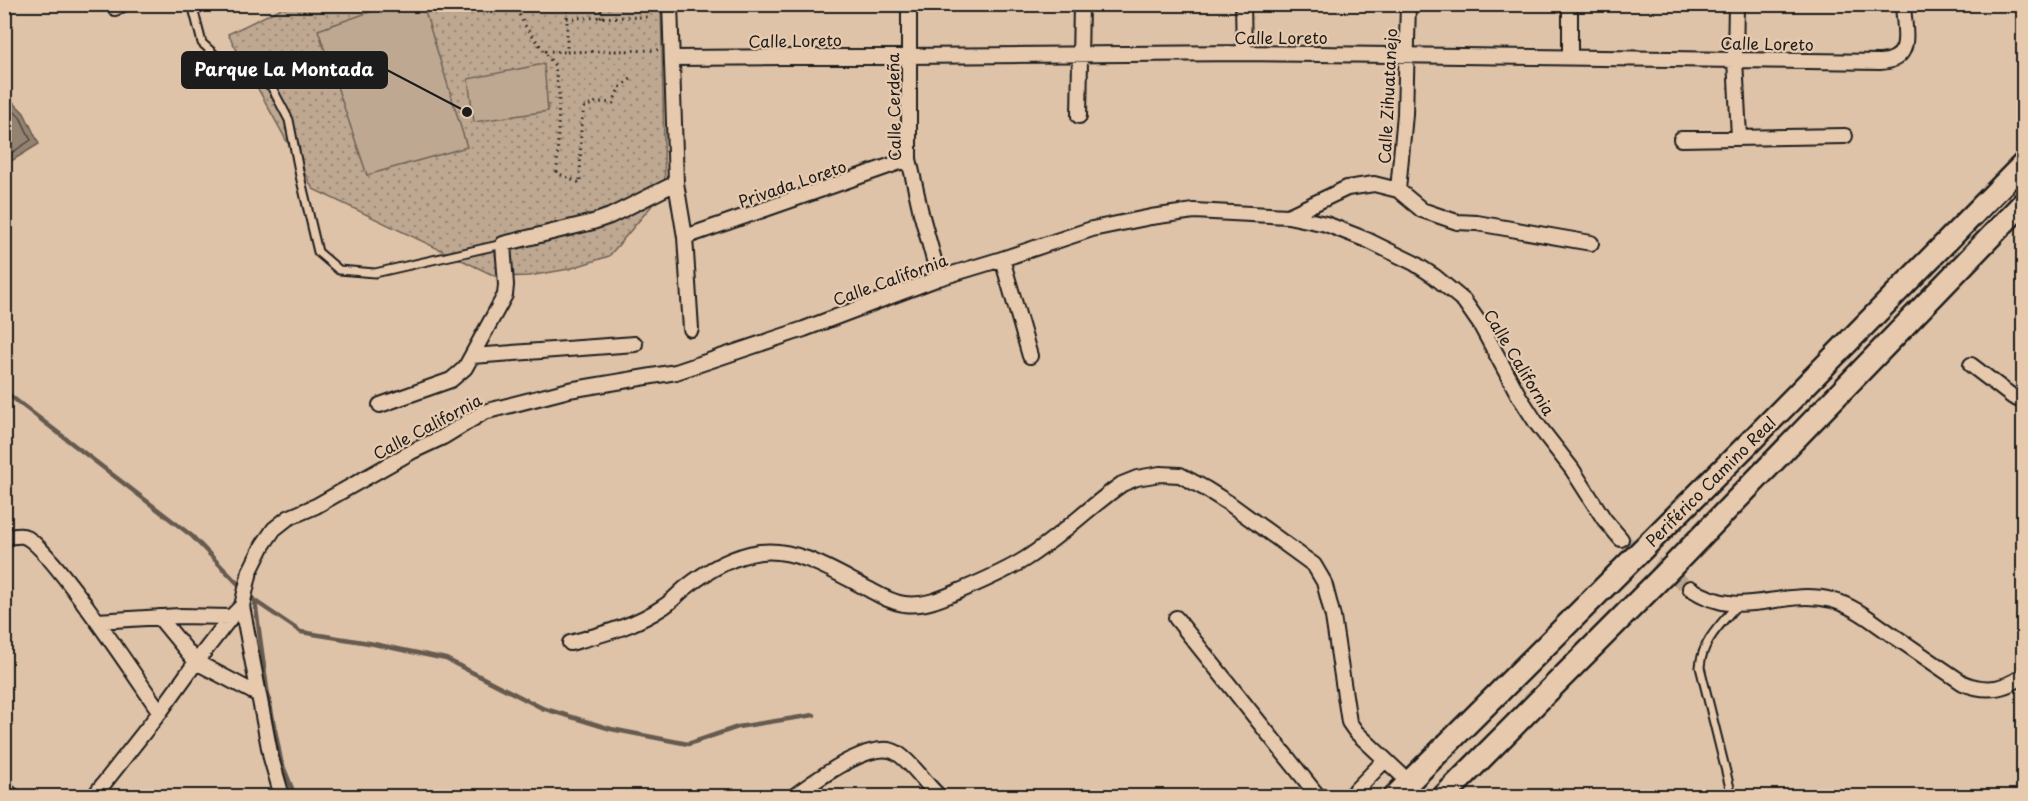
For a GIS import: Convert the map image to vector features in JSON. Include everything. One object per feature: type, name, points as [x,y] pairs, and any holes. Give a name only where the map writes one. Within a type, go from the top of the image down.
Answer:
[{"type":"highway","name":"Periférico Camino Real","points":[[1402,789],[1747,445],[2024,163]]},
{"type":"highway","name":"Periférico Camino Real","points":[[1444,796],[1664,575],[2024,202]]},
{"type":"street","points":[[670,4],[676,183],[685,237],[691,329]]},
{"type":"street","name":"Calle Cerdeña","points":[[909,4],[909,159],[939,278]]},
{"type":"street","points":[[1079,116],[1081,4]]},
{"type":"street","points":[[1243,4],[1244,53]]},
{"type":"street","name":"Calle Zihuatanejo","points":[[1398,190],[1408,54],[1408,4]]},
{"type":"street","points":[[1570,4],[1570,57]]},
{"type":"street","points":[[1736,4],[1735,59],[1738,137]]},
{"type":"street","name":"Calle Loreto","points":[[672,54],[1408,54],[1890,62],[1902,54],[1905,46],[1903,4]]},
{"type":"street","points":[[1681,139],[1845,136]]},
{"type":"street","name":"Privada Loreto","points":[[685,237],[909,159]]},
{"type":"street","points":[[380,405],[451,380],[465,368],[505,295],[503,244],[593,222],[676,183]]},
{"type":"street","points":[[1288,216],[1347,188],[1374,184],[1398,190],[1422,210],[1448,219],[1591,243]]},
{"type":"street","name":"Calle California","points":[[94,796],[196,662],[242,606],[250,571],[263,545],[274,530],[288,518],[316,506],[413,451],[444,437],[464,422],[484,412],[568,390],[676,372],[804,329],[939,278],[1092,229],[1151,217],[1194,211],[1288,216],[1326,224],[1367,240],[1414,263],[1442,282],[1464,301],[1480,324],[1537,424],[1572,469],[1604,519],[1621,539]]},
{"type":"street","points":[[1002,259],[1030,356]]},
{"type":"street","points":[[472,356],[635,344]]},
{"type":"street","points":[[1971,365],[2013,397],[2024,402]]},
{"type":"street","points":[[570,643],[614,632],[646,618],[707,573],[732,560],[763,552],[789,554],[823,566],[888,600],[905,604],[921,604],[941,599],[1026,559],[1122,484],[1137,478],[1160,474],[1180,475],[1222,499],[1314,565],[1324,582],[1334,617],[1349,722],[1385,760],[1402,789]]},
{"type":"street","points":[[4,537],[23,536],[40,548],[97,621],[160,712]]},
{"type":"street","points":[[1690,588],[1705,598],[1737,605],[1786,598],[1813,597],[1844,604],[1972,687],[1986,689],[2003,687],[2024,675]]},
{"type":"street","points":[[242,606],[272,758],[282,796]]},
{"type":"street","points":[[159,617],[196,662],[259,695]]},
{"type":"street","points":[[97,621],[159,617],[231,618]]},
{"type":"street","points":[[1176,618],[1318,796]]},
{"type":"street","points":[[794,796],[855,757],[884,749],[894,750],[902,756],[939,796]]},
{"type":"street","points":[[1350,796],[1385,760]]},
{"type":"street","points":[[4,789],[13,796]]},
{"type":"lane","points":[[192,4],[202,43],[223,62],[271,86],[289,120],[318,252],[339,270],[375,273],[503,244]]},
{"type":"lane","points":[[1732,796],[1700,667],[1701,654],[1708,640],[1737,605]]},
{"type":"path","points":[[514,4],[524,24],[555,66],[559,95],[557,173],[580,183],[580,136],[584,108],[596,102],[614,103],[619,88],[632,78]]},
{"type":"path","points":[[567,4],[567,52]]},
{"type":"path","points":[[601,4],[601,18]]},
{"type":"path","points":[[567,18],[647,17]]},
{"type":"path","points":[[545,51],[672,54]]},
{"type":"shaded area","points":[[288,5],[661,5],[665,190],[609,256],[569,269],[529,276],[497,277],[313,189],[228,34]]},
{"type":"shaded area","points":[[390,5],[423,5],[467,147],[367,175],[318,30]]},
{"type":"shaded area","points":[[544,64],[548,111],[474,122],[468,79]]},
{"type":"water","points":[[5,94],[24,113],[39,144],[5,165]]},
{"type":"waterway","points":[[4,391],[192,536],[242,588]]},
{"type":"waterway","points":[[248,594],[255,601],[267,689],[281,761],[295,796]]},
{"type":"waterway","points":[[255,601],[301,632],[446,659],[542,708],[611,729],[688,744],[738,727],[814,715]]},
{"type":"tunnel","points":[[1621,539],[1690,588]]},
{"type":"place","name":"Parque La Montada","points":[[467,112]]}]
